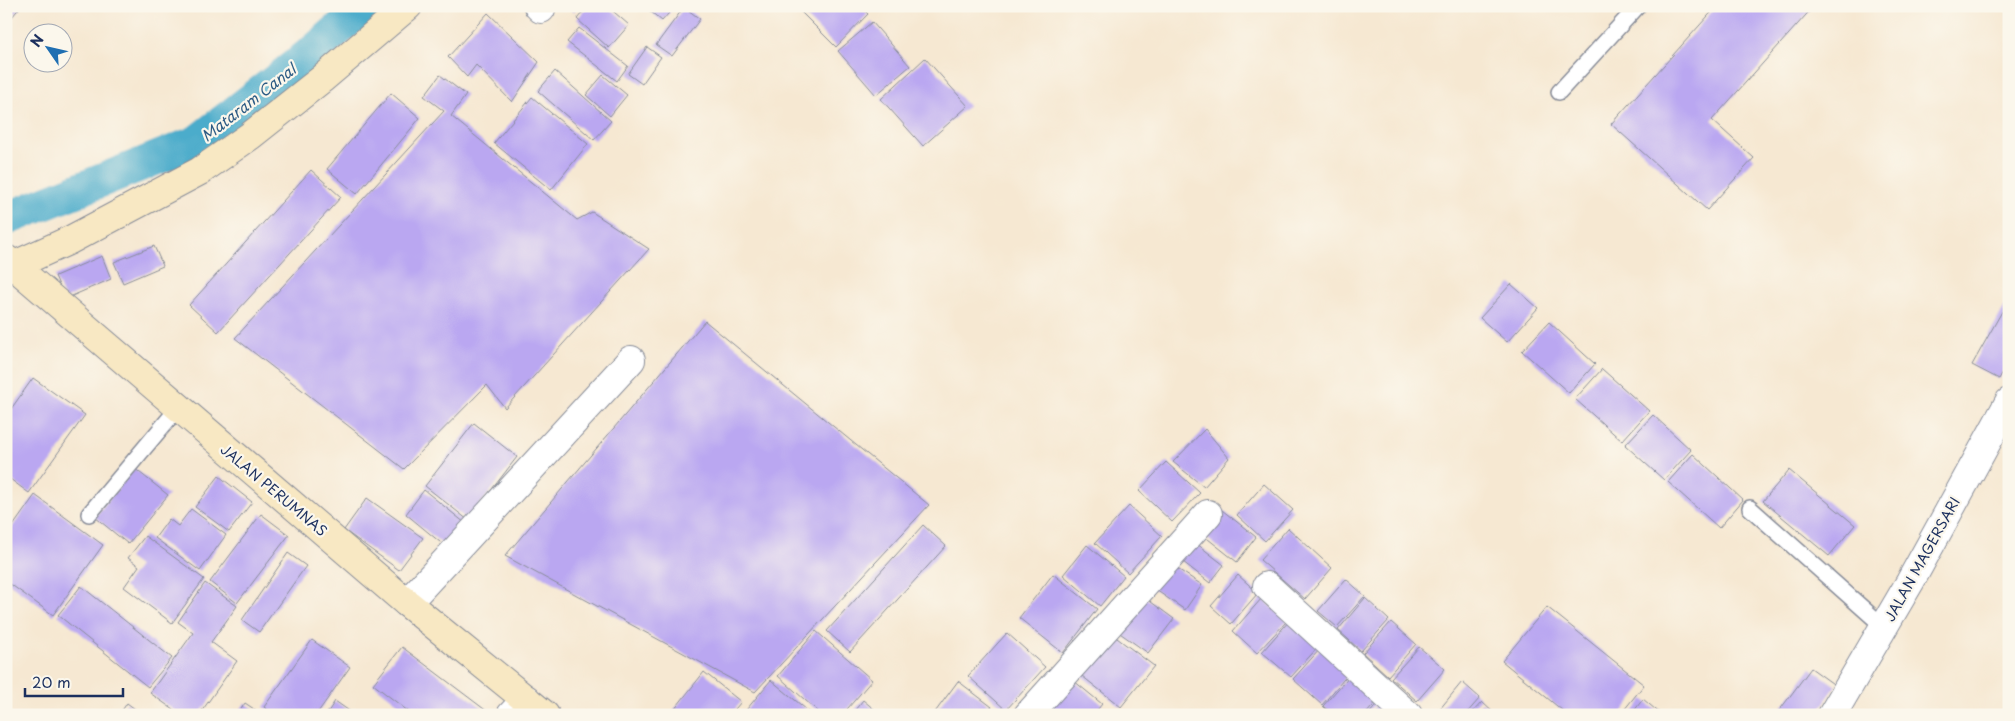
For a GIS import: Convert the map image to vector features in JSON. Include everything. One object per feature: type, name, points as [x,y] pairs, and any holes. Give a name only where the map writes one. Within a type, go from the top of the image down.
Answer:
[{"type":"street","points":[[9,265],[70,240],[200,171],[250,136],[322,79],[408,6]]},
{"type":"street","name":"JALAN PERUMNAS","points":[[9,265],[407,603],[527,709]]},
{"type":"street","points":[[407,603],[630,360]]},
{"type":"street","name":"JALAN MAGERSARI","points":[[1832,715],[2005,419]]},
{"type":"street","points":[[1028,715],[1208,514]]},
{"type":"street","points":[[1267,586],[1408,715]]},
{"type":"lane","points":[[1559,92],[1638,6]]},
{"type":"lane","points":[[89,514],[178,408]]},
{"type":"lane","points":[[1750,508],[1884,627]]},
{"type":"building","points":[[6,6],[21,6],[12,17],[6,12]]},
{"type":"building","points":[[567,6],[578,6],[574,12]]},
{"type":"building","points":[[588,6],[607,6],[629,25],[609,48],[577,19]]},
{"type":"building","points":[[644,6],[675,6],[662,21]]},
{"type":"building","points":[[803,6],[860,6],[868,14],[836,47],[799,10]]},
{"type":"building","points":[[1717,6],[1814,6],[1712,120],[1754,158],[1707,210],[1611,124]]},
{"type":"building","points":[[684,7],[700,19],[672,56],[656,45]]},
{"type":"building","points":[[488,13],[539,62],[512,102],[476,65],[467,77],[448,57]]},
{"type":"building","points":[[872,22],[910,66],[876,95],[838,51]]},
{"type":"building","points":[[579,28],[628,66],[617,81],[567,42]]},
{"type":"building","points":[[647,47],[661,57],[642,84],[628,74]]},
{"type":"building","points":[[925,58],[968,106],[923,146],[881,99]]},
{"type":"building","points":[[555,71],[611,121],[594,140],[538,91]]},
{"type":"building","points":[[440,75],[466,95],[451,116],[577,220],[592,212],[649,249],[505,408],[487,385],[404,469],[235,338],[444,111],[424,96]]},
{"type":"building","points":[[603,75],[627,95],[610,116],[586,95]]},
{"type":"building","points":[[391,93],[420,118],[357,194],[327,169]]},
{"type":"building","points":[[532,97],[588,144],[551,190],[494,143]]},
{"type":"building","points":[[311,170],[341,197],[218,332],[189,305]]},
{"type":"building","points":[[154,246],[163,266],[123,283],[114,262]]},
{"type":"building","points":[[102,256],[111,279],[65,299],[55,276]]},
{"type":"building","points":[[1511,284],[1538,308],[1507,342],[1480,318]]},
{"type":"building","points":[[2009,299],[2009,361],[1999,379],[1972,365]]},
{"type":"building","points":[[705,321],[929,505],[755,692],[505,556]]},
{"type":"building","points":[[1549,322],[1595,364],[1569,393],[1522,351]]},
{"type":"building","points":[[1602,369],[1649,411],[1622,441],[1575,399]]},
{"type":"building","points":[[33,378],[85,415],[29,493],[6,476],[6,416]]},
{"type":"building","points":[[1653,415],[1691,450],[1664,480],[1625,445]]},
{"type":"building","points":[[474,423],[517,457],[468,520],[425,486]]},
{"type":"building","points":[[1205,429],[1229,458],[1204,487],[1173,462]]},
{"type":"building","points":[[1693,454],[1743,500],[1719,528],[1668,482]]},
{"type":"building","points":[[1166,462],[1200,493],[1172,522],[1139,491]]},
{"type":"building","points":[[134,468],[168,495],[128,544],[95,517]]},
{"type":"building","points":[[1789,470],[1855,525],[1829,556],[1763,501]]},
{"type":"building","points":[[219,476],[252,502],[229,532],[195,507]]},
{"type":"building","points":[[1264,484],[1293,510],[1265,541],[1237,515]]},
{"type":"building","points":[[424,490],[465,523],[446,547],[406,514]]},
{"type":"building","points":[[35,495],[103,545],[53,615],[6,581],[6,536]]},
{"type":"building","points":[[367,498],[423,538],[399,570],[344,530]]},
{"type":"building","points":[[1129,506],[1162,536],[1128,573],[1095,543]]},
{"type":"building","points":[[191,509],[226,535],[200,571],[155,538],[169,519],[178,526]]},
{"type":"building","points":[[1222,510],[1256,537],[1237,562],[1203,535]]},
{"type":"building","points":[[261,514],[289,535],[237,603],[210,582]]},
{"type":"building","points":[[923,525],[946,546],[850,652],[827,631]]},
{"type":"building","points":[[1288,528],[1332,568],[1305,599],[1260,560]]},
{"type":"building","points":[[145,536],[204,579],[172,623],[124,587],[139,566],[128,558]]},
{"type":"building","points":[[1192,540],[1224,565],[1210,583],[1178,558]]},
{"type":"building","points":[[1087,545],[1124,576],[1100,606],[1063,575]]},
{"type":"building","points":[[288,553],[306,566],[259,632],[242,620]]},
{"type":"building","points":[[1170,564],[1202,585],[1185,610],[1153,588]]},
{"type":"building","points":[[1053,574],[1097,609],[1063,653],[1019,618]]},
{"type":"building","points":[[1238,575],[1258,593],[1231,624],[1211,606]]},
{"type":"building","points":[[1346,579],[1365,596],[1337,627],[1318,611]]},
{"type":"building","points":[[205,583],[237,606],[211,642],[237,661],[199,715],[181,715],[150,693],[193,633],[178,622]]},
{"type":"building","points":[[81,586],[172,658],[148,687],[58,615]]},
{"type":"building","points":[[1143,596],[1174,619],[1148,653],[1117,631]]},
{"type":"building","points":[[1262,598],[1287,621],[1257,653],[1233,631]]},
{"type":"building","points":[[1365,598],[1389,620],[1361,651],[1338,630]]},
{"type":"building","points":[[1547,607],[1644,685],[1620,715],[1568,715],[1502,661]]},
{"type":"building","points":[[1290,620],[1319,646],[1291,677],[1262,652]]},
{"type":"building","points":[[1391,622],[1416,644],[1388,676],[1363,653]]},
{"type":"building","points":[[816,631],[872,680],[842,715],[822,715],[778,676]]},
{"type":"building","points":[[1109,632],[1154,666],[1121,707],[1077,672]]},
{"type":"building","points":[[1007,633],[1045,667],[1006,710],[968,676]]},
{"type":"building","points":[[312,640],[350,667],[316,715],[274,715],[264,707]]},
{"type":"building","points":[[402,647],[492,715],[413,715],[373,684]]},
{"type":"building","points":[[1419,647],[1445,669],[1417,701],[1391,678]]},
{"type":"building","points":[[1321,648],[1349,673],[1322,705],[1293,679]]},
{"type":"building","points":[[1811,668],[1836,686],[1815,715],[1776,715]]},
{"type":"building","points":[[704,672],[741,702],[730,715],[670,715]]},
{"type":"building","points":[[1351,674],[1379,699],[1365,715],[1333,715],[1323,706]]},
{"type":"building","points":[[1068,676],[1102,704],[1093,715],[1036,715]]},
{"type":"building","points":[[771,680],[813,715],[742,715]]},
{"type":"building","points":[[958,681],[992,707],[986,715],[933,715]]},
{"type":"building","points":[[1462,682],[1480,698],[1465,715],[1435,715]]},
{"type":"building","points":[[1643,699],[1662,715],[1631,715]]},
{"type":"building","points":[[863,700],[881,715],[851,715]]},
{"type":"building","points":[[335,701],[355,715],[326,715]]},
{"type":"building","points":[[1380,701],[1395,715],[1368,715]]},
{"type":"building","points":[[1482,702],[1496,715],[1470,715]]},
{"type":"building","points":[[127,703],[143,715],[119,715]]},
{"type":"building","points":[[245,703],[263,715],[237,715]]},
{"type":"waterway","name":"Mataram Canal","points":[[6,219],[197,142],[315,50],[365,6]]}]
